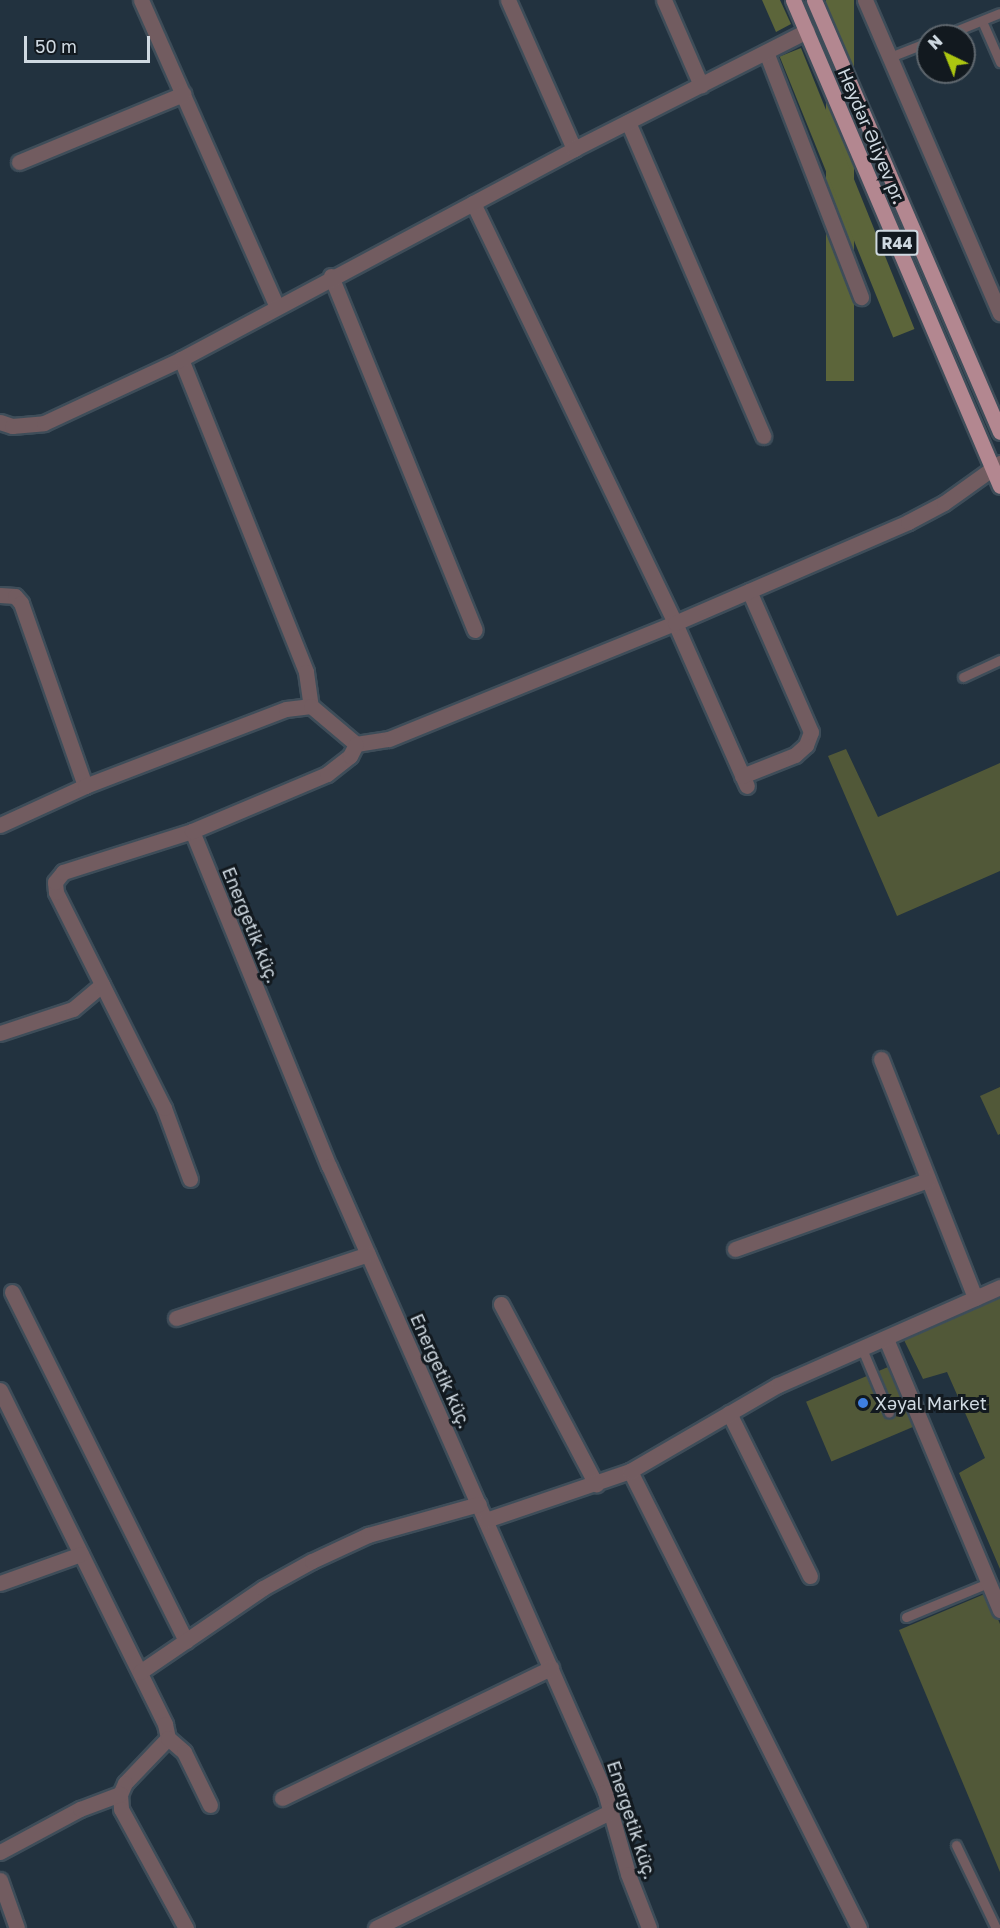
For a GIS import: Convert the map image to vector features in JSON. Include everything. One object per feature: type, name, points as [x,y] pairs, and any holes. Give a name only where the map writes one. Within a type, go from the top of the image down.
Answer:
[{"type":"main road","name":"Heydər Əliyev pr.","points":[[793,0],[996,466],[1000,486]]},
{"type":"main road","name":"Heydər Əliyev pr.","points":[[814,0],[1000,432]]},
{"type":"street","points":[[141,0],[276,305]]},
{"type":"street","points":[[507,0],[574,148]]},
{"type":"street","points":[[664,0],[701,85]]},
{"type":"street","points":[[865,0],[1000,313]]},
{"type":"street","points":[[0,422],[44,423],[181,359],[276,305],[574,148],[807,31]]},
{"type":"street","points":[[766,52],[861,297]]},
{"type":"street","points":[[19,162],[183,94]]},
{"type":"street","points":[[628,122],[763,436]]},
{"type":"street","points":[[473,203],[675,623],[745,781],[795,755],[806,745],[811,732],[749,591]]},
{"type":"street","points":[[331,276],[475,630]]},
{"type":"street","points":[[181,359],[306,672],[311,706],[356,744],[389,739],[675,623],[908,522],[996,466]]},
{"type":"street","points":[[0,595],[15,596],[21,603],[86,786]]},
{"type":"street","points":[[0,825],[86,786],[286,709],[311,706]]},
{"type":"street","points":[[190,1179],[164,1108],[56,892],[55,882],[63,872],[192,831],[327,774],[350,756],[356,744]]},
{"type":"street","name":"Energetik küç.","points":[[192,831],[368,1254],[612,1811],[628,1874],[650,1928]]},
{"type":"street","points":[[0,1033],[73,1009],[102,985]]},
{"type":"street","points":[[881,1059],[975,1298]]},
{"type":"street","points":[[735,1249],[928,1180]]},
{"type":"street","points":[[176,1318],[368,1254]]},
{"type":"street","points":[[486,1520],[630,1471],[777,1385],[1000,1287]]},
{"type":"street","points":[[12,1292],[186,1641]]},
{"type":"street","points":[[501,1304],[597,1484]]},
{"type":"street","points":[[886,1338],[1000,1610]]},
{"type":"street","points":[[0,1390],[140,1672],[165,1724],[168,1738],[184,1752],[210,1805]]},
{"type":"street","points":[[729,1413],[810,1576]]},
{"type":"street","points":[[630,1471],[859,1928]]},
{"type":"street","points":[[140,1672],[312,1561],[368,1535],[479,1504]]},
{"type":"street","points":[[0,1583],[81,1554]]},
{"type":"street","points":[[282,1798],[551,1668]]},
{"type":"street","points":[[168,1738],[125,1783],[120,1794],[121,1809],[186,1928]]},
{"type":"street","points":[[0,1852],[80,1809],[120,1794]]},
{"type":"street","points":[[376,1928],[612,1811]]},
{"type":"street","points":[[0,1880],[17,1928]]},
{"type":"lane","points":[[974,24],[1000,13]]},
{"type":"lane","points":[[982,21],[1000,62]]},
{"type":"lane","points":[[890,57],[916,47]]},
{"type":"lane","points":[[963,678],[1000,660]]},
{"type":"lane","points":[[862,1349],[889,1413]]},
{"type":"lane","points":[[906,1617],[988,1583]]},
{"type":"lane","points":[[956,1845],[996,1928]]},
{"type":"green space","points":[[762,0],[780,0],[791,24],[776,32]]},
{"type":"green space","points":[[826,0],[854,0],[854,381],[826,381]]},
{"type":"green space","points":[[801,48],[915,329],[893,338],[780,57]]},
{"type":"green space","points":[[846,749],[878,817],[1000,763],[1000,871],[897,916],[828,756]]},
{"type":"green space","points":[[1000,1087],[1000,1134],[998,1135],[980,1096]]},
{"type":"green space","points":[[1000,1297],[1000,1569],[959,1473],[985,1458],[947,1372],[923,1379],[904,1340]]},
{"type":"green space","points":[[888,1367],[913,1427],[831,1462],[806,1402]]},
{"type":"green space","points":[[987,1593],[1000,1624],[1000,1872],[899,1630]]},
{"type":"place","name":"Xəyal Market","points":[[863,1403]]}]
